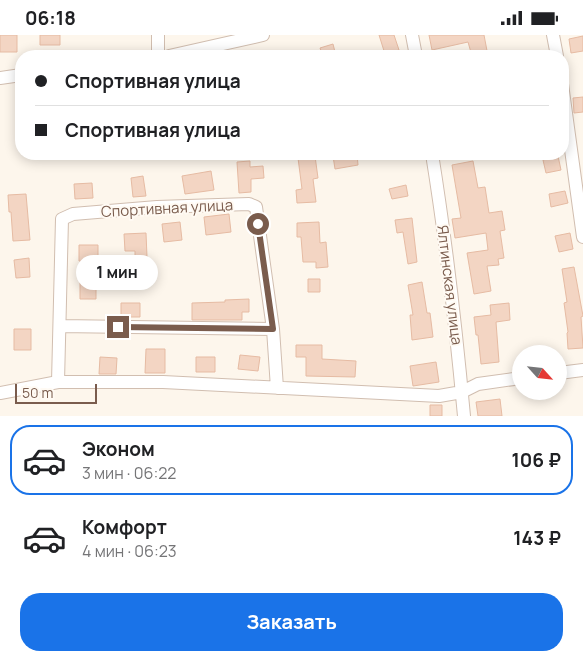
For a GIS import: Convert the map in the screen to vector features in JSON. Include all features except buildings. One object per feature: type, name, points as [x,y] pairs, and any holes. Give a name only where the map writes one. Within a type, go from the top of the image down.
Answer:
[{"type":"street","points":[[158,35],[158,50]]},
{"type":"street","points":[[196,50],[263,35]]},
{"type":"street","points":[[412,35],[415,50]]},
{"type":"street","points":[[553,35],[556,50]]},
{"type":"street","points":[[0,77],[15,76]]},
{"type":"street","points":[[569,135],[583,237]]},
{"type":"street","name":"Ялтинская улица","points":[[433,160],[457,334],[464,416]]},
{"type":"street","name":"Спортивная улица","points":[[58,382],[62,219],[73,214],[157,207],[249,204],[256,207],[273,329],[277,388]]},
{"type":"street","points":[[60,326],[273,329]]},
{"type":"street","points":[[568,372],[583,370]]},
{"type":"street","points":[[0,393],[58,382],[163,382],[440,396],[462,392],[478,384],[512,380]]},
{"type":"route","points":[[118,327],[273,329],[258,224]]}]
